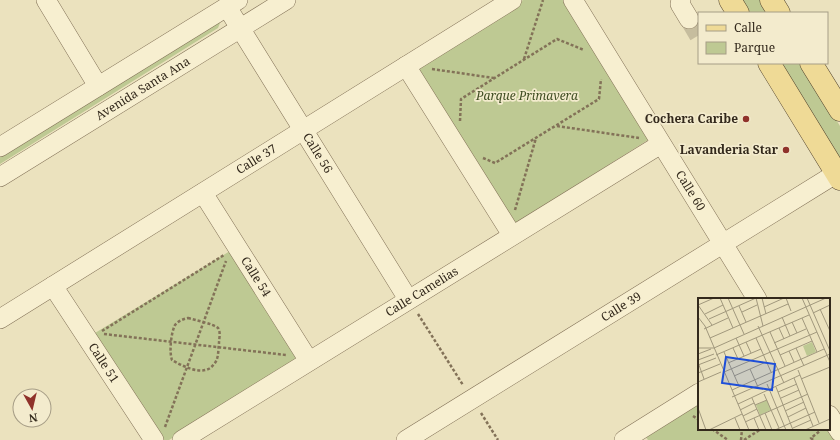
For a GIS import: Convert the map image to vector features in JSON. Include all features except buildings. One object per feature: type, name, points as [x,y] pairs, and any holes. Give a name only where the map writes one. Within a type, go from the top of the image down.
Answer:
[{"type":"main road","points":[[730,0],[737,12]]},
{"type":"main road","points":[[771,0],[778,12]]},
{"type":"main road","points":[[770,64],[838,176]]},
{"type":"main road","points":[[812,64],[840,110]]},
{"type":"street","points":[[46,0],[98,86]]},
{"type":"street","name":"Avenida Santa Ana","points":[[0,177],[286,0]]},
{"type":"street","name":"Calle 37","points":[[0,319],[512,0]]},
{"type":"street","name":"Calle 60","points":[[573,0],[756,298]]},
{"type":"street","points":[[681,0],[680,4],[689,19]]},
{"type":"street","name":"Avenida Santa Ana","points":[[0,147],[233,3]]},
{"type":"street","name":"Calle 56","points":[[233,3],[241,28],[408,299]]},
{"type":"street","points":[[406,66],[512,235]]},
{"type":"street","name":"Calle Camelias","points":[[182,440],[300,358],[408,299],[661,144]]},
{"type":"street","name":"Calle 39","points":[[406,440],[723,244],[838,176]]},
{"type":"street","name":"Calle 54","points":[[203,193],[300,358]]},
{"type":"street","name":"Calle 51","points":[[54,286],[159,435]]},
{"type":"street","points":[[632,438],[698,394]]},
{"type":"street","points":[[830,417],[840,432]]},
{"type":"path","points":[[524,60],[543,0]]},
{"type":"path","points":[[460,125],[462,98],[557,39],[587,51]]},
{"type":"path","points":[[427,68],[494,78]]},
{"type":"path","points":[[481,156],[496,163],[600,98],[602,75]]},
{"type":"path","points":[[556,126],[642,139]]},
{"type":"path","points":[[514,216],[536,137]]},
{"type":"path","points":[[159,435],[187,367],[195,344],[203,322],[229,252],[98,333],[195,344],[300,358]]},
{"type":"path","points":[[408,299],[498,440]]},
{"type":"path","points":[[188,318],[203,322],[218,328],[220,333],[215,364],[203,371],[194,370],[172,360],[170,354],[175,325],[180,320],[188,318]]},
{"type":"path","points":[[713,430],[728,440]]},
{"type":"path","points":[[740,440],[742,430]]},
{"type":"path","points":[[744,440],[759,430]]},
{"type":"path","points":[[813,440],[811,438],[820,430]]},
{"type":"green space","name":"Parque Primavera","points":[[523,0],[563,0],[648,140],[513,225],[414,67]]},
{"type":"green space","points":[[740,0],[761,0],[769,12],[747,12]]},
{"type":"green space","points":[[218,19],[220,23],[218,28],[0,164],[0,151]]},
{"type":"green space","points":[[781,64],[802,64],[840,126],[840,160]]},
{"type":"green space","points":[[230,251],[300,360],[169,440],[160,440],[95,333]]},
{"type":"green space","points":[[698,403],[698,430],[828,430],[834,440],[648,440],[645,436]]},
{"type":"tunnel","points":[[689,19],[698,34]]},
{"type":"place","name":"Cochera Caribe","points":[[746,119]]},
{"type":"place","name":"Lavanderia Star","points":[[786,150]]}]
